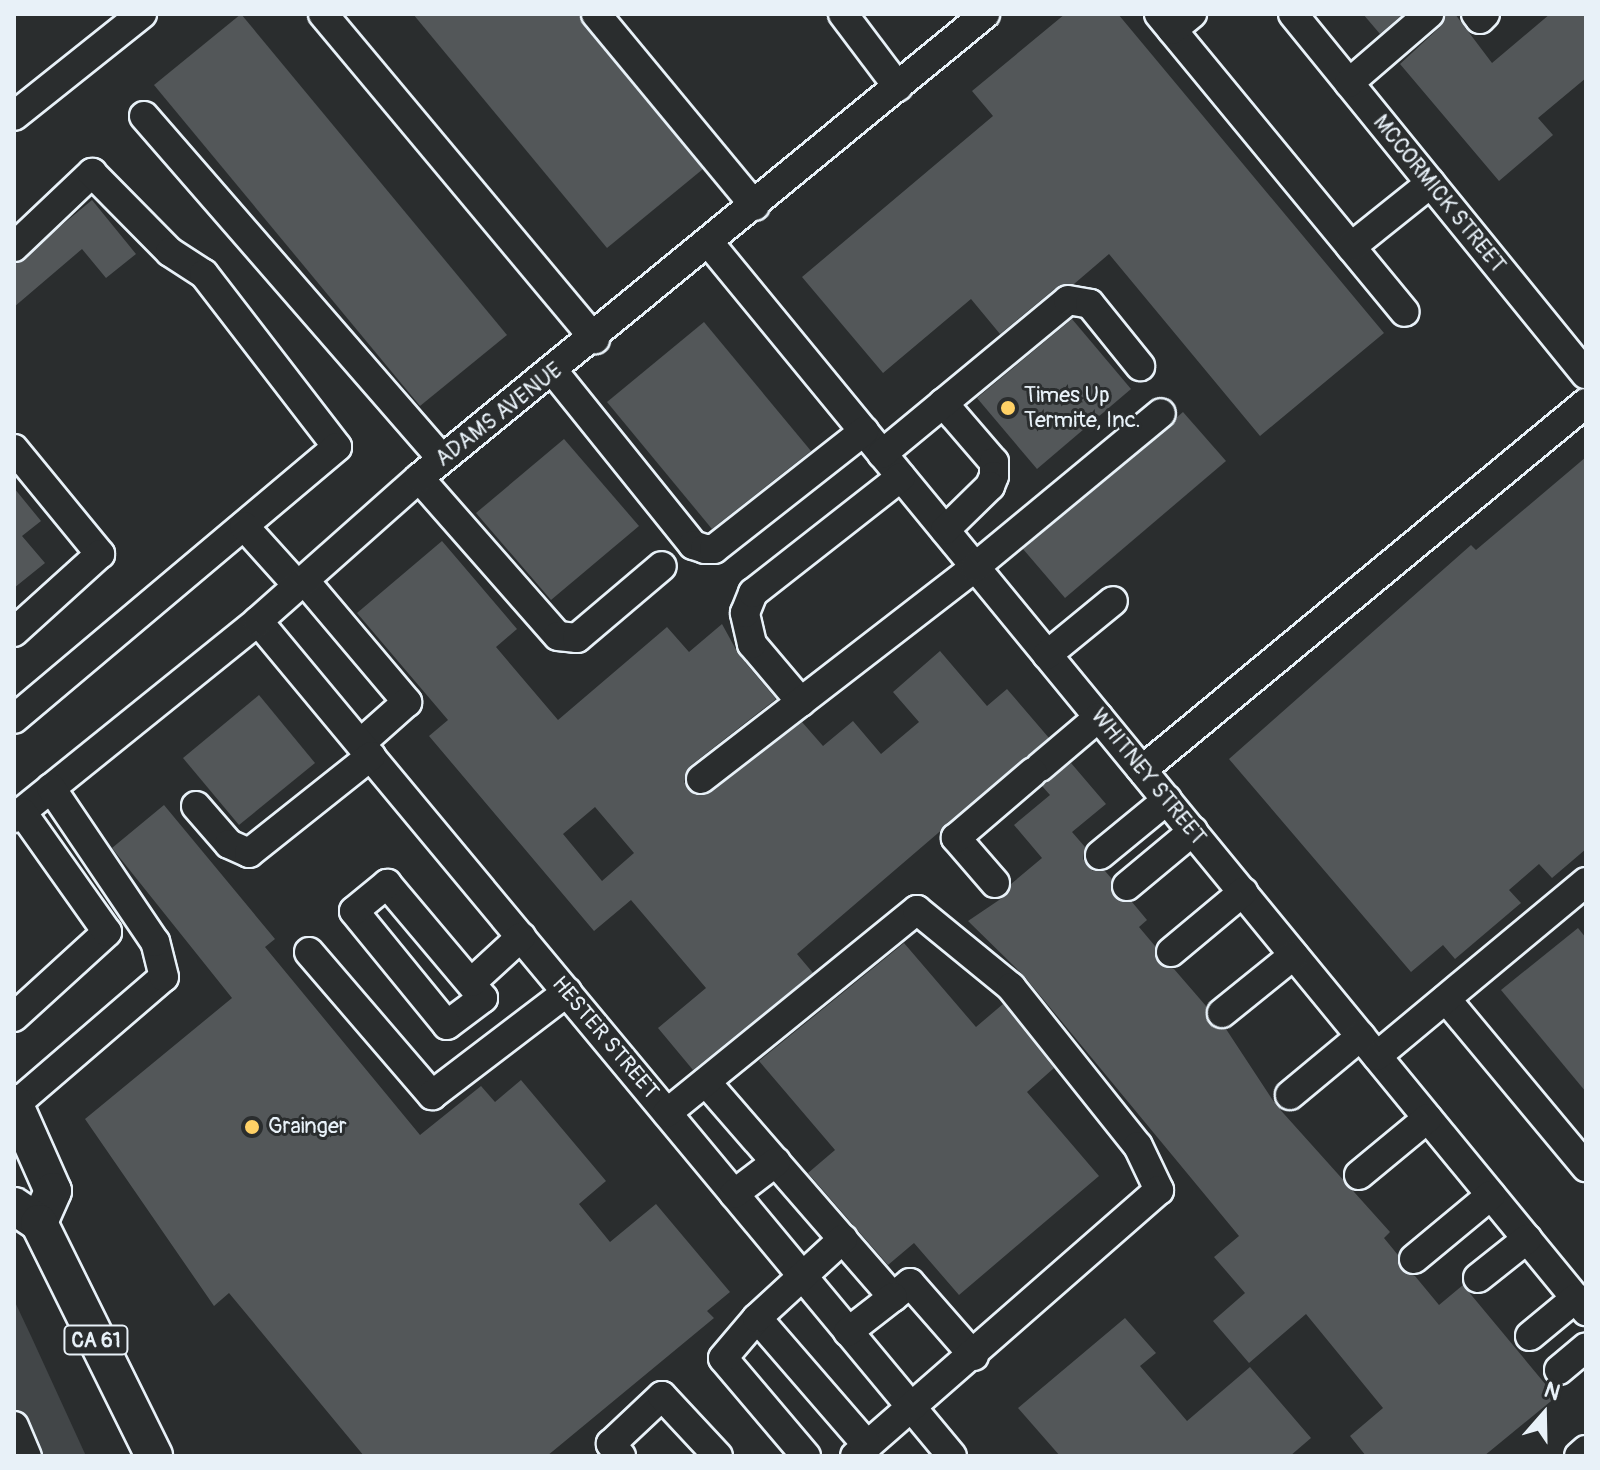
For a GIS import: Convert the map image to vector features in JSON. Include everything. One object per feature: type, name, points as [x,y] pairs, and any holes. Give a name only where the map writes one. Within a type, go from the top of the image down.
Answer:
[{"type":"main road","name":"CA 61","points":[[14,1104],[53,1191],[26,1214],[154,1456]]},
{"type":"street","points":[[14,116],[142,14]]},
{"type":"street","points":[[323,14],[595,339]]},
{"type":"street","points":[[596,14],[755,206]]},
{"type":"street","points":[[843,14],[898,87]]},
{"type":"street","name":"ADAMS AVENUE","points":[[18,815],[258,621],[419,478],[595,339],[985,14]]},
{"type":"street","name":"MCCORMICK STREET","points":[[1293,14],[1586,374]]},
{"type":"street","points":[[1349,83],[1429,14]]},
{"type":"street","points":[[1476,14],[1480,19],[1485,14]]},
{"type":"street","points":[[1174,19],[1405,312]]},
{"type":"street","points":[[144,116],[442,459]]},
{"type":"street","points":[[14,247],[92,173],[170,252],[204,274],[337,447],[14,719]]},
{"type":"street","points":[[1351,247],[1431,183]]},
{"type":"street","name":"WHITNEY STREET","points":[[710,244],[1581,1304]]},
{"type":"street","points":[[882,454],[1068,300],[1090,304],[1140,366]]},
{"type":"street","points":[[554,372],[693,545],[705,549],[714,549],[864,431]]},
{"type":"street","points":[[943,403],[994,462],[990,486],[945,530]]},
{"type":"street","points":[[1142,770],[1586,403]]},
{"type":"street","points":[[701,779],[975,567],[1161,413]]},
{"type":"street","points":[[14,449],[100,554],[14,632]]},
{"type":"street","points":[[801,702],[752,644],[745,613],[753,593],[901,477]]},
{"type":"street","points":[[419,478],[558,636],[577,638],[662,566]]},
{"type":"street","points":[[196,806],[229,844],[249,853],[366,749],[407,702],[301,583],[244,526]]},
{"type":"street","points":[[1047,655],[1113,601]]},
{"type":"street","name":"HESTER STREET","points":[[258,621],[952,1456]]},
{"type":"street","points":[[995,883],[956,838],[1099,717]]},
{"type":"street","points":[[14,1104],[164,977],[155,942],[51,788]]},
{"type":"street","points":[[1100,855],[1167,800]]},
{"type":"street","points":[[14,1017],[107,932],[18,815]]},
{"type":"street","points":[[1127,886],[1193,831]]},
{"type":"street","points":[[387,884],[472,982],[483,998],[447,1025],[354,911],[387,884]]},
{"type":"street","points":[[1171,952],[1243,892]]},
{"type":"street","points":[[1290,1095],[1446,999],[1583,892]]},
{"type":"street","points":[[667,1113],[917,910],[1011,987],[1138,1146],[1159,1190],[913,1410],[862,1451],[757,1318]]},
{"type":"street","points":[[472,982],[521,937]]},
{"type":"street","points":[[309,952],[432,1095],[567,992]]},
{"type":"street","points":[[1222,1013],[1294,955]]},
{"type":"street","points":[[1446,999],[1586,1167]]},
{"type":"street","points":[[706,1082],[893,1297]]},
{"type":"street","points":[[1359,1175],[1428,1118]]},
{"type":"street","points":[[734,1194],[776,1162]]},
{"type":"street","points":[[1414,1259],[1491,1195]]},
{"type":"street","points":[[806,1456],[723,1358],[757,1318],[843,1239]]},
{"type":"street","points":[[1478,1278],[1527,1239]]},
{"type":"street","points":[[848,1332],[910,1283],[974,1356]]},
{"type":"street","points":[[1530,1336],[1581,1304]]},
{"type":"street","points":[[1559,1370],[1586,1347]]},
{"type":"street","points":[[621,1456],[611,1444],[662,1396],[718,1456]]},
{"type":"street","points":[[14,1426],[27,1456]]},
{"type":"street","points":[[1579,1456],[1586,1450]]},
{"type":"shaded area","points":[[14,1300],[31,1336],[86,1456],[14,1456]]},
{"type":"building","points":[[241,14],[507,335],[420,406],[154,85]]},
{"type":"building","points":[[413,14],[579,14],[703,169],[607,248]]},
{"type":"building","points":[[1065,14],[1118,14],[1384,333],[1260,436],[1109,254],[1074,284],[1057,287],[1000,334],[971,299],[883,373],[802,277],[993,116],[972,91]]},
{"type":"building","points":[[1363,14],[1403,14],[1380,34]]},
{"type":"building","points":[[1446,14],[1455,14],[1492,63],[1550,14],[1586,14],[1586,78],[1538,118],[1553,135],[1499,181],[1400,64],[1440,27]]},
{"type":"building","points":[[92,200],[136,254],[106,278],[82,249],[14,307],[14,265]]},
{"type":"building","points":[[1072,319],[1131,389],[1037,469],[977,398]]},
{"type":"building","points":[[704,322],[811,451],[712,529],[607,402]]},
{"type":"building","points":[[1183,412],[1226,461],[1065,598],[1023,549]]},
{"type":"building","points":[[564,439],[639,526],[551,600],[476,513]]},
{"type":"building","points":[[1586,457],[1586,849],[1552,878],[1539,864],[1509,890],[1521,903],[1455,959],[1443,945],[1411,972],[1229,759],[1471,545],[1476,550]]},
{"type":"building","points":[[14,488],[41,521],[22,536],[45,563],[14,588]]},
{"type":"building","points":[[442,541],[517,629],[496,647],[558,720],[667,627],[689,652],[722,624],[739,655],[776,699],[690,766],[684,782],[695,795],[711,792],[802,722],[823,746],[853,721],[881,754],[919,722],[893,692],[940,651],[987,706],[1007,689],[1049,738],[797,954],[813,973],[693,1070],[658,1028],[706,988],[631,900],[594,931],[429,736],[448,720],[357,613]],"holes":[[[595,807],[634,853],[602,881],[563,834]]]},
{"type":"building","points":[[259,695],[315,763],[239,825],[183,758]]},
{"type":"building","points":[[1071,763],[1106,804],[1072,832],[1085,847],[1083,859],[1093,871],[1105,871],[1112,879],[1115,897],[1132,902],[1147,920],[1139,927],[1155,946],[1158,962],[1174,969],[1206,1006],[1209,1024],[1226,1029],[1276,1105],[1390,1232],[1384,1238],[1398,1255],[1402,1270],[1415,1276],[1439,1305],[1463,1285],[1556,1397],[1484,1456],[1366,1456],[1350,1436],[1383,1408],[1306,1314],[1249,1363],[1213,1321],[1245,1293],[1214,1257],[1239,1236],[1024,976],[968,921],[1005,896],[1011,884],[1042,858],[1014,825],[1050,795],[1042,786]]},
{"type":"building","points":[[164,805],[275,939],[265,947],[420,1135],[481,1086],[495,1102],[521,1080],[606,1181],[579,1204],[610,1242],[656,1204],[730,1292],[707,1311],[714,1318],[547,1456],[364,1456],[229,1293],[214,1306],[85,1119],[232,998],[112,848]]},
{"type":"building","points":[[1578,928],[1586,938],[1586,1092],[1501,990]]},
{"type":"building","points":[[904,943],[976,1027],[1003,1004],[1054,1068],[1027,1092],[1099,1176],[959,1295],[914,1243],[888,1265],[808,1173],[835,1150],[759,1061]]},
{"type":"building","points":[[1125,1318],[1156,1353],[1140,1366],[1187,1421],[1250,1367],[1311,1438],[1290,1456],[1060,1456],[1018,1408]]},
{"type":"place","name":"Times Up Termite, Inc.","points":[[1008,408]]},
{"type":"place","name":"Grainger","points":[[252,1127]]}]
